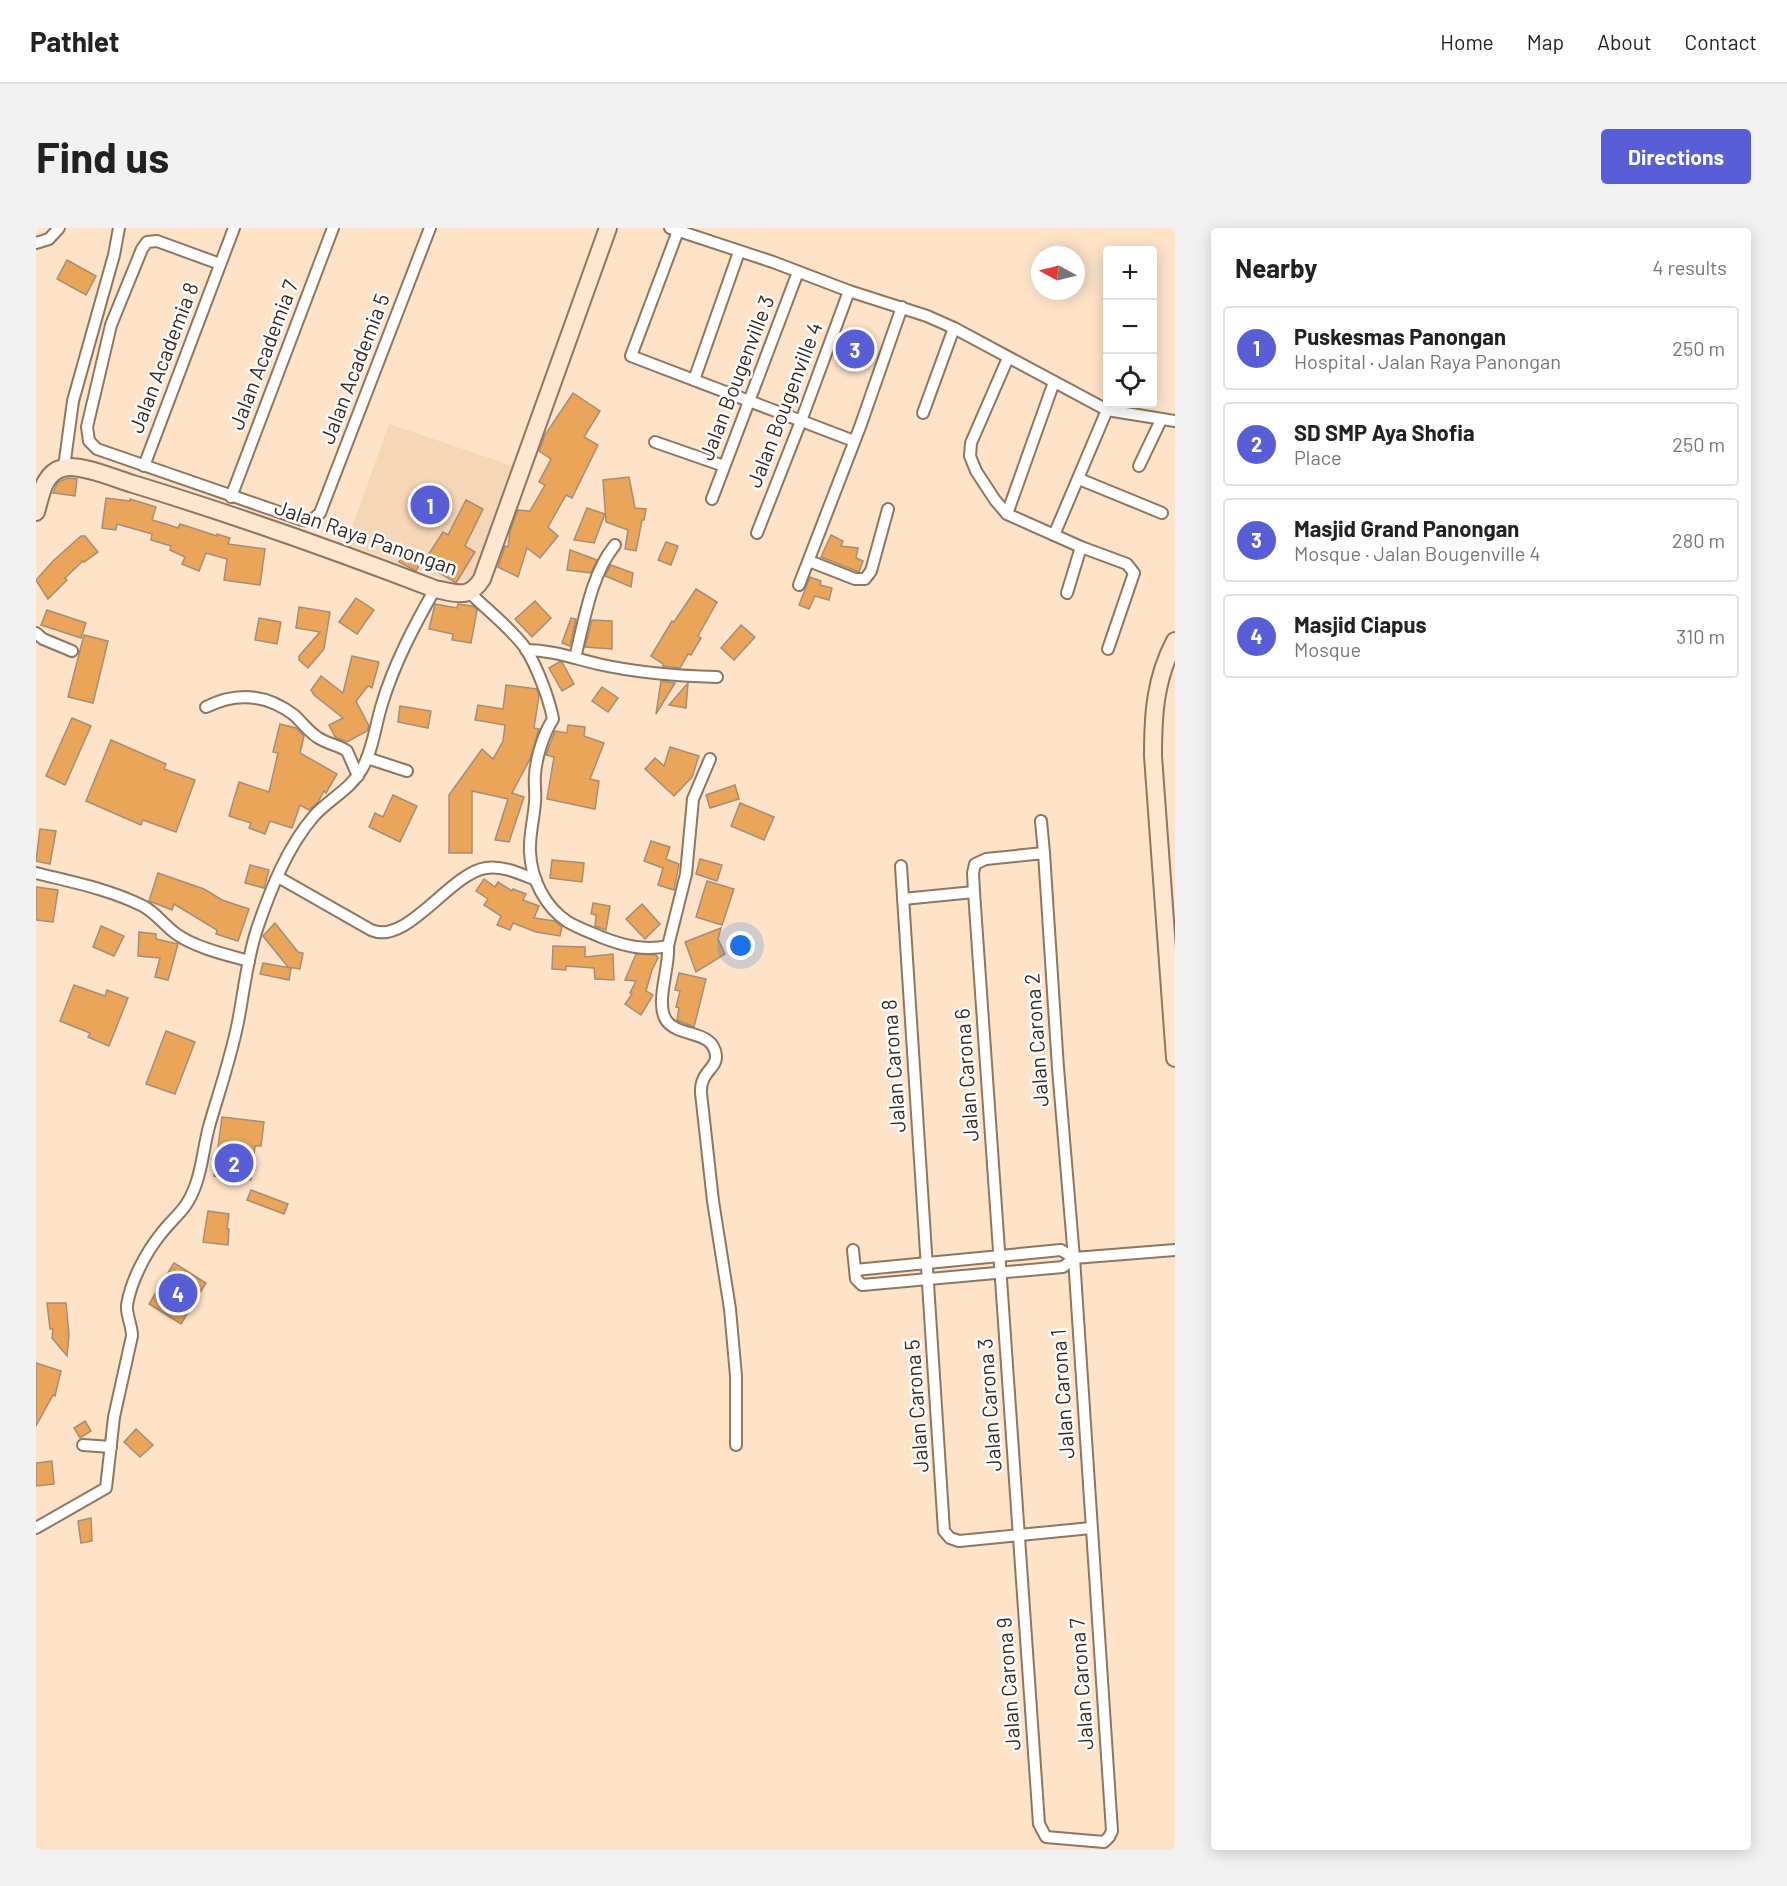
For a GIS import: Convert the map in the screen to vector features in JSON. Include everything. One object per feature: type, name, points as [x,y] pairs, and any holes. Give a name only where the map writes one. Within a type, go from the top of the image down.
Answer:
[{"type":"street","points":[[36,243],[50,239],[59,228]]},
{"type":"street","points":[[36,513],[45,482],[50,475],[64,467],[73,401],[119,228]]},
{"type":"street","name":"Jalan Academia 8","points":[[144,466],[234,228]]},
{"type":"street","name":"Jalan Academia 7","points":[[231,497],[333,228]]},
{"type":"street","name":"Jalan Academia 5","points":[[231,497],[302,520],[311,521],[320,513],[430,228]]},
{"type":"street","name":"Jalan Raya Panongan","points":[[64,467],[100,474],[216,510],[435,589],[459,594],[470,593],[482,579],[608,228]]},
{"type":"street","points":[[854,441],[631,356],[674,229],[849,291],[902,307],[954,328],[1107,410],[1175,421]]},
{"type":"street","points":[[220,264],[157,241],[147,242],[142,249],[111,325],[87,426],[89,441],[97,449],[231,497]]},
{"type":"street","points":[[694,380],[739,252]]},
{"type":"street","name":"Jalan Bougenville 3","points":[[712,499],[798,272]]},
{"type":"street","name":"Jalan Bougenville 4","points":[[756,533],[801,421],[849,291]]},
{"type":"street","points":[[799,585],[902,307]]},
{"type":"street","points":[[923,412],[954,328]]},
{"type":"street","points":[[1008,358],[969,450],[976,471],[994,500],[1007,514],[1132,568],[1134,573],[1108,649]]},
{"type":"street","points":[[1007,514],[1054,382]]},
{"type":"street","points":[[1054,535],[1107,410]]},
{"type":"street","points":[[1139,466],[1161,420]]},
{"type":"street","points":[[656,442],[724,466]]},
{"type":"street","points":[[1079,479],[1162,513]]},
{"type":"street","points":[[809,561],[855,579],[865,579],[871,572],[888,508]]},
{"type":"street","points":[[575,658],[590,600],[607,555],[615,544]]},
{"type":"street","points":[[1067,593],[1081,547]]},
{"type":"street","points":[[36,1528],[106,1488],[114,1417],[132,1336],[127,1308],[131,1289],[156,1241],[181,1215],[192,1195],[199,1175],[210,1124],[231,1057],[257,930],[278,877],[291,851],[313,817],[351,785],[358,776],[367,758],[382,704],[399,660],[435,589]]},
{"type":"street","points":[[470,593],[526,650],[548,697],[553,719],[535,771],[530,850],[532,868],[548,904],[567,921],[619,944],[645,949],[668,946]]},
{"type":"street","points":[[36,633],[43,639],[72,651]]},
{"type":"street","points":[[1175,641],[1160,675],[1153,711],[1153,756],[1175,1058]]},
{"type":"street","points":[[526,650],[557,652],[628,670],[668,675],[717,677]]},
{"type":"street","points":[[206,707],[222,699],[236,697],[252,697],[273,704],[294,715],[318,738],[347,751],[358,776]]},
{"type":"street","points":[[367,758],[407,771]]},
{"type":"street","points":[[710,759],[693,799],[686,874],[668,946],[669,955],[662,1005],[664,1017],[674,1028],[699,1035],[714,1049],[716,1057],[714,1065],[701,1082],[701,1093],[713,1201],[730,1309],[736,1376],[736,1445]]},
{"type":"street","name":"Jalan Carona 2","points":[[1041,821],[1074,1258]]},
{"type":"street","name":"Jalan Carona 6","points":[[1001,1272],[973,873],[975,864],[986,859],[1044,853]]},
{"type":"street","name":"Jalan Carona 8","points":[[901,866],[928,1279]]},
{"type":"street","points":[[278,877],[371,930],[384,933],[416,916],[448,889],[478,869],[498,867],[536,880]]},
{"type":"street","points":[[36,873],[119,895],[152,912],[177,935],[224,954],[249,961]]},
{"type":"street","points":[[903,899],[974,892]]},
{"type":"street","points":[[853,1250],[856,1279],[862,1285],[1063,1267],[1074,1258],[1175,1250]]},
{"type":"street","points":[[855,1270],[1061,1250],[1074,1258]]},
{"type":"street","name":"Jalan Carona 1","points":[[1074,1258],[1091,1528]]},
{"type":"street","name":"Jalan Carona 3","points":[[1001,1272],[1017,1535]]},
{"type":"street","name":"Jalan Carona 5","points":[[928,1279],[944,1531],[950,1538],[959,1541],[1017,1535]]},
{"type":"street","points":[[83,1445],[111,1447]]},
{"type":"street","points":[[1017,1535],[1091,1528]]},
{"type":"street","name":"Jalan Carona 7","points":[[1040,1829],[1046,1837],[1104,1842],[1112,1831],[1091,1528]]},
{"type":"street","name":"Jalan Carona 9","points":[[1017,1535],[1040,1829]]},
{"type":"shaded area","points":[[389,424],[513,466],[475,578],[462,582],[446,580],[346,544]]},
{"type":"building","points":[[67,260],[96,276],[86,295],[57,279]]},
{"type":"building","points":[[851,331],[872,344],[859,366],[837,353]]},
{"type":"building","points":[[573,393],[600,411],[584,437],[598,445],[572,498],[566,495],[548,527],[558,536],[540,558],[527,548],[518,577],[498,567],[505,546],[508,547],[510,531],[518,510],[530,511],[545,485],[539,482],[551,459],[539,451],[545,435]]},
{"type":"building","points":[[629,477],[635,508],[646,509],[636,551],[625,549],[628,530],[606,522],[603,480]]},
{"type":"building","points":[[68,478],[77,479],[75,496],[53,493],[58,482]]},
{"type":"building","points":[[106,498],[130,501],[130,499],[156,507],[152,520],[178,528],[180,524],[230,538],[228,544],[265,549],[260,585],[224,580],[227,559],[206,553],[199,571],[182,564],[185,557],[170,550],[171,546],[151,540],[152,534],[117,524],[116,530],[102,528]]},
{"type":"building","points":[[466,500],[483,509],[465,546],[475,552],[456,583],[423,563],[443,532],[448,535]]},
{"type":"building","points":[[587,508],[605,514],[594,543],[574,540]]},
{"type":"building","points":[[831,535],[843,541],[841,546],[858,548],[856,558],[863,561],[859,572],[821,557]]},
{"type":"building","points":[[81,536],[85,536],[98,552],[83,561],[48,599],[36,580]]},
{"type":"building","points":[[666,542],[678,546],[671,565],[658,560]]},
{"type":"building","points":[[570,550],[597,560],[591,573],[567,570]]},
{"type":"building","points":[[405,551],[422,560],[416,571],[399,562]]},
{"type":"building","points":[[611,565],[633,573],[631,587],[605,576]]},
{"type":"building","points":[[810,577],[821,581],[820,585],[832,588],[829,600],[815,596],[809,609],[799,605]]},
{"type":"building","points":[[696,589],[717,602],[698,636],[701,638],[691,655],[688,654],[680,668],[663,666],[651,656],[672,621],[674,622]]},
{"type":"building","points":[[356,598],[374,610],[357,634],[339,622]]},
{"type":"building","points":[[535,601],[551,618],[532,637],[515,619]]},
{"type":"building","points":[[435,604],[457,608],[458,604],[473,606],[477,610],[471,643],[452,640],[453,634],[429,629]]},
{"type":"building","points":[[299,607],[330,612],[324,649],[308,668],[299,660],[299,656],[320,632],[296,628]]},
{"type":"building","points":[[47,610],[86,623],[81,638],[41,625]]},
{"type":"building","points":[[259,618],[281,622],[277,644],[255,640]]},
{"type":"building","points":[[571,618],[576,619],[570,646],[562,643]]},
{"type":"building","points":[[592,620],[612,621],[612,649],[585,647]]},
{"type":"building","points":[[741,625],[755,637],[734,660],[721,648]]},
{"type":"building","points":[[84,635],[108,641],[93,703],[68,697]]},
{"type":"building","points":[[352,656],[379,662],[372,688],[368,686],[356,701],[369,726],[367,731],[347,742],[335,737],[329,725],[343,718],[311,690],[321,676],[343,693]]},
{"type":"building","points":[[562,662],[574,684],[562,691],[549,668]]},
{"type":"building","points":[[661,681],[675,683],[656,714]]},
{"type":"building","points":[[688,683],[686,708],[669,705]]},
{"type":"building","points":[[506,685],[537,689],[539,695],[534,728],[539,729],[530,759],[512,793],[524,797],[509,842],[495,840],[508,799],[472,791],[472,853],[449,853],[449,795],[482,749],[493,759],[503,741],[505,725],[475,720],[478,705],[503,709]]},
{"type":"building","points":[[602,687],[618,698],[608,712],[592,701]]},
{"type":"building","points":[[400,706],[431,711],[428,728],[398,722]]},
{"type":"building","points":[[72,718],[91,726],[65,785],[46,776]]},
{"type":"building","points":[[280,724],[296,728],[304,736],[300,753],[337,774],[326,793],[324,791],[318,802],[309,810],[300,805],[292,828],[270,821],[265,834],[249,828],[251,823],[229,816],[239,782],[269,792],[278,753],[273,752]]},
{"type":"building","points":[[568,725],[585,727],[584,736],[604,743],[590,779],[599,781],[595,809],[547,799],[554,757],[546,755],[555,731],[567,733]]},
{"type":"building","points":[[111,740],[166,764],[164,769],[195,780],[176,832],[143,820],[141,825],[86,801]]},
{"type":"building","points":[[670,747],[699,756],[692,777],[674,796],[645,769],[655,758],[664,766]]},
{"type":"building","points":[[735,785],[739,799],[710,808],[706,795]]},
{"type":"building","points":[[393,795],[417,806],[400,842],[369,827],[375,813],[383,817]]},
{"type":"building","points":[[740,803],[774,817],[764,840],[731,826]]},
{"type":"building","points":[[40,829],[56,831],[50,864],[36,861]]},
{"type":"building","points":[[651,841],[670,847],[666,859],[679,864],[674,890],[658,885],[663,868],[644,861]]},
{"type":"building","points":[[700,859],[722,865],[717,881],[696,874]]},
{"type":"building","points":[[552,860],[584,863],[582,882],[550,878]]},
{"type":"building","points":[[250,865],[269,870],[264,888],[245,883]]},
{"type":"building","points":[[158,873],[204,889],[222,900],[249,909],[238,941],[216,934],[217,930],[174,904],[172,910],[149,901]]},
{"type":"building","points":[[484,879],[495,887],[498,882],[512,891],[513,889],[526,894],[523,900],[539,906],[534,918],[555,921],[562,927],[560,936],[536,932],[513,923],[510,930],[497,925],[501,916],[484,905],[488,899],[476,891]]},
{"type":"building","points":[[707,881],[734,889],[722,925],[696,917]]},
{"type":"building","points":[[36,887],[58,890],[53,922],[36,920]]},
{"type":"building","points":[[593,903],[610,906],[606,930],[595,926],[596,915],[591,914]]},
{"type":"building","points":[[642,904],[660,924],[645,939],[626,919]]},
{"type":"building","points":[[275,923],[298,952],[303,953],[300,969],[288,967],[263,936]]},
{"type":"building","points":[[101,926],[124,936],[114,956],[93,947]]},
{"type":"building","points":[[721,928],[718,939],[725,954],[696,972],[685,942]]},
{"type":"building","points":[[139,932],[156,934],[156,939],[178,944],[168,980],[155,977],[160,958],[138,956]]},
{"type":"building","points":[[553,946],[585,947],[585,957],[613,954],[614,980],[595,979],[594,968],[566,966],[566,970],[552,969]]},
{"type":"building","points":[[636,954],[656,955],[658,958],[646,991],[653,995],[641,1015],[625,1004],[632,994],[630,993],[636,981],[625,980]]},
{"type":"building","points":[[263,963],[291,968],[289,980],[260,974]]},
{"type":"building","points":[[679,973],[706,979],[694,1027],[677,1020],[679,1008],[676,1007],[680,991],[675,990]]},
{"type":"building","points":[[74,985],[105,996],[107,990],[128,998],[109,1046],[88,1037],[90,1033],[60,1021]]},
{"type":"building","points":[[166,1031],[195,1042],[175,1094],[146,1084]]},
{"type":"building","points":[[222,1117],[264,1122],[261,1146],[255,1146],[251,1180],[214,1176]]},
{"type":"building","points":[[251,1190],[288,1204],[284,1214],[247,1200]]},
{"type":"building","points":[[208,1211],[229,1214],[228,1245],[203,1242]]},
{"type":"building","points":[[174,1263],[206,1283],[181,1324],[149,1304]]},
{"type":"building","points":[[47,1303],[66,1303],[69,1335],[67,1356],[52,1338],[53,1329],[50,1329]]},
{"type":"building","points":[[36,1363],[61,1371],[55,1396],[53,1395],[36,1426]]},
{"type":"building","points":[[85,1421],[91,1431],[80,1438],[74,1428]]},
{"type":"building","points":[[136,1429],[153,1445],[140,1457],[124,1442]]},
{"type":"building","points":[[52,1461],[54,1484],[36,1486],[36,1463]]},
{"type":"building","points":[[91,1518],[92,1541],[81,1543],[78,1521]]},
{"type":"place","name":"Masjid Grand Panongan","points":[[855,349]]},
{"type":"place","name":"Puskesmas Panongan","points":[[430,505]]},
{"type":"place","name":"SD SMP Aya Shofia","points":[[234,1163]]},
{"type":"place","name":"Masjid Ciapus","points":[[178,1293]]}]
